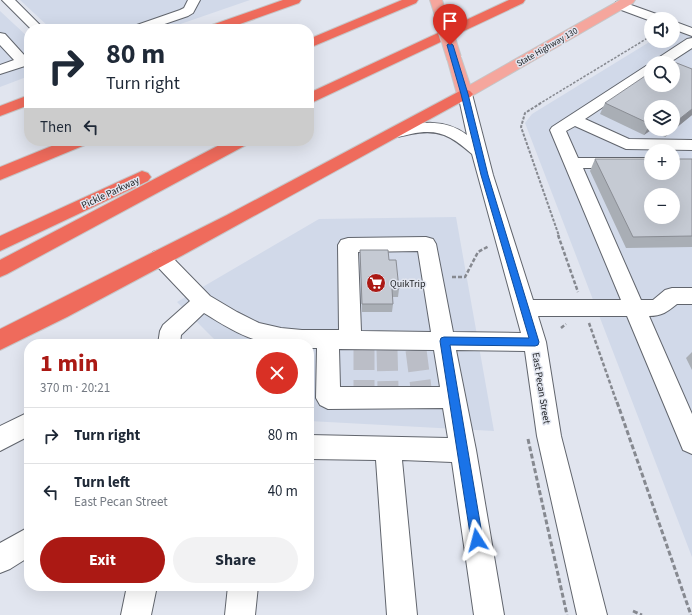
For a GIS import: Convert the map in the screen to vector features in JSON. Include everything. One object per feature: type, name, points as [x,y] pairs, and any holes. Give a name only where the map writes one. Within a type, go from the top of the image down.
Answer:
[{"type":"highway","points":[[228,24],[295,0]]},
{"type":"highway","points":[[314,42],[412,0]]},
{"type":"highway","points":[[314,97],[519,0]]},
{"type":"highway","points":[[314,101],[389,62]]},
{"type":"highway","points":[[0,340],[83,298],[395,133],[465,94]]},
{"type":"highway","points":[[0,111],[24,102]]},
{"type":"highway","points":[[0,174],[67,146]]},
{"type":"highway","name":"Pickle Parkway","points":[[0,244],[208,146]]},
{"type":"highway","points":[[0,269],[231,146]]},
{"type":"main road","points":[[436,0],[465,94]]},
{"type":"main road","name":"State Highway 130","points":[[465,94],[624,2]]},
{"type":"street","points":[[11,0],[33,24]]},
{"type":"street","points":[[152,24],[189,10],[194,0]]},
{"type":"street","points":[[624,2],[644,12]]},
{"type":"street","points":[[680,28],[692,32]]},
{"type":"street","points":[[0,37],[24,59]]},
{"type":"street","points":[[671,56],[692,42]]},
{"type":"street","points":[[0,70],[24,62]]},
{"type":"street","points":[[644,74],[558,130],[692,442]]},
{"type":"street","name":"East Pecan Street","points":[[465,94],[480,153],[535,342],[549,436],[592,615]]},
{"type":"street","points":[[574,120],[626,144],[692,144]]},
{"type":"street","points":[[395,133],[420,126],[436,127],[448,130],[460,136],[480,153]]},
{"type":"street","points":[[572,163],[644,163]]},
{"type":"street","points":[[454,397],[421,393],[364,393],[328,398],[351,342],[348,245],[426,244],[454,397],[489,615]]},
{"type":"street","points":[[160,257],[203,302],[229,318],[255,331],[280,337],[308,339]]},
{"type":"street","points":[[524,308],[658,308],[672,296],[692,296]]},
{"type":"street","points":[[170,339],[171,331],[203,302]]},
{"type":"street","points":[[314,339],[416,346],[444,341],[535,342]]},
{"type":"street","points":[[0,439],[24,426]]},
{"type":"street","points":[[314,447],[463,450]]},
{"type":"street","points":[[388,448],[402,615]]},
{"type":"street","points":[[0,559],[24,544]]},
{"type":"street","points":[[136,615],[141,591]]},
{"type":"street","points":[[240,615],[242,591]]},
{"type":"path","points":[[452,277],[465,277],[478,252],[490,246]]},
{"type":"path","points":[[584,322],[589,323],[691,615]]},
{"type":"path","points":[[561,328],[570,323]]},
{"type":"path","points":[[528,439],[567,615]]},
{"type":"path","points":[[633,611],[642,615]]},
{"type":"shaded area","points":[[20,0],[250,0],[180,24],[46,24]]},
{"type":"shaded area","points":[[0,11],[24,33],[24,78],[0,87]]},
{"type":"shaded area","points":[[680,24],[692,27],[692,557],[525,123],[532,114],[644,45],[644,48],[680,48]]},
{"type":"shaded area","points":[[456,217],[494,431],[314,421],[314,339],[214,339],[177,302],[319,219]]},
{"type":"building","points":[[680,64],[692,69],[692,109],[680,118],[680,100],[644,100],[644,121],[605,103],[644,77],[644,92],[680,92]]},
{"type":"building","points":[[595,159],[644,159],[644,180],[680,180],[680,159],[692,159],[692,236],[633,237]]},
{"type":"building","name":"QuikTrip","points":[[360,250],[388,250],[389,260],[396,260],[399,289],[392,289],[393,304],[362,304]]},
{"type":"tunnel","points":[[364,349],[364,389]]},
{"type":"tunnel","points":[[387,350],[388,388]]},
{"type":"tunnel","points":[[416,350],[421,388]]},
{"type":"place","name":"QuikTrip","points":[[376,283]]},
{"type":"route","points":[[450,45],[465,94],[485,175],[535,342],[444,341],[477,540]]}]
